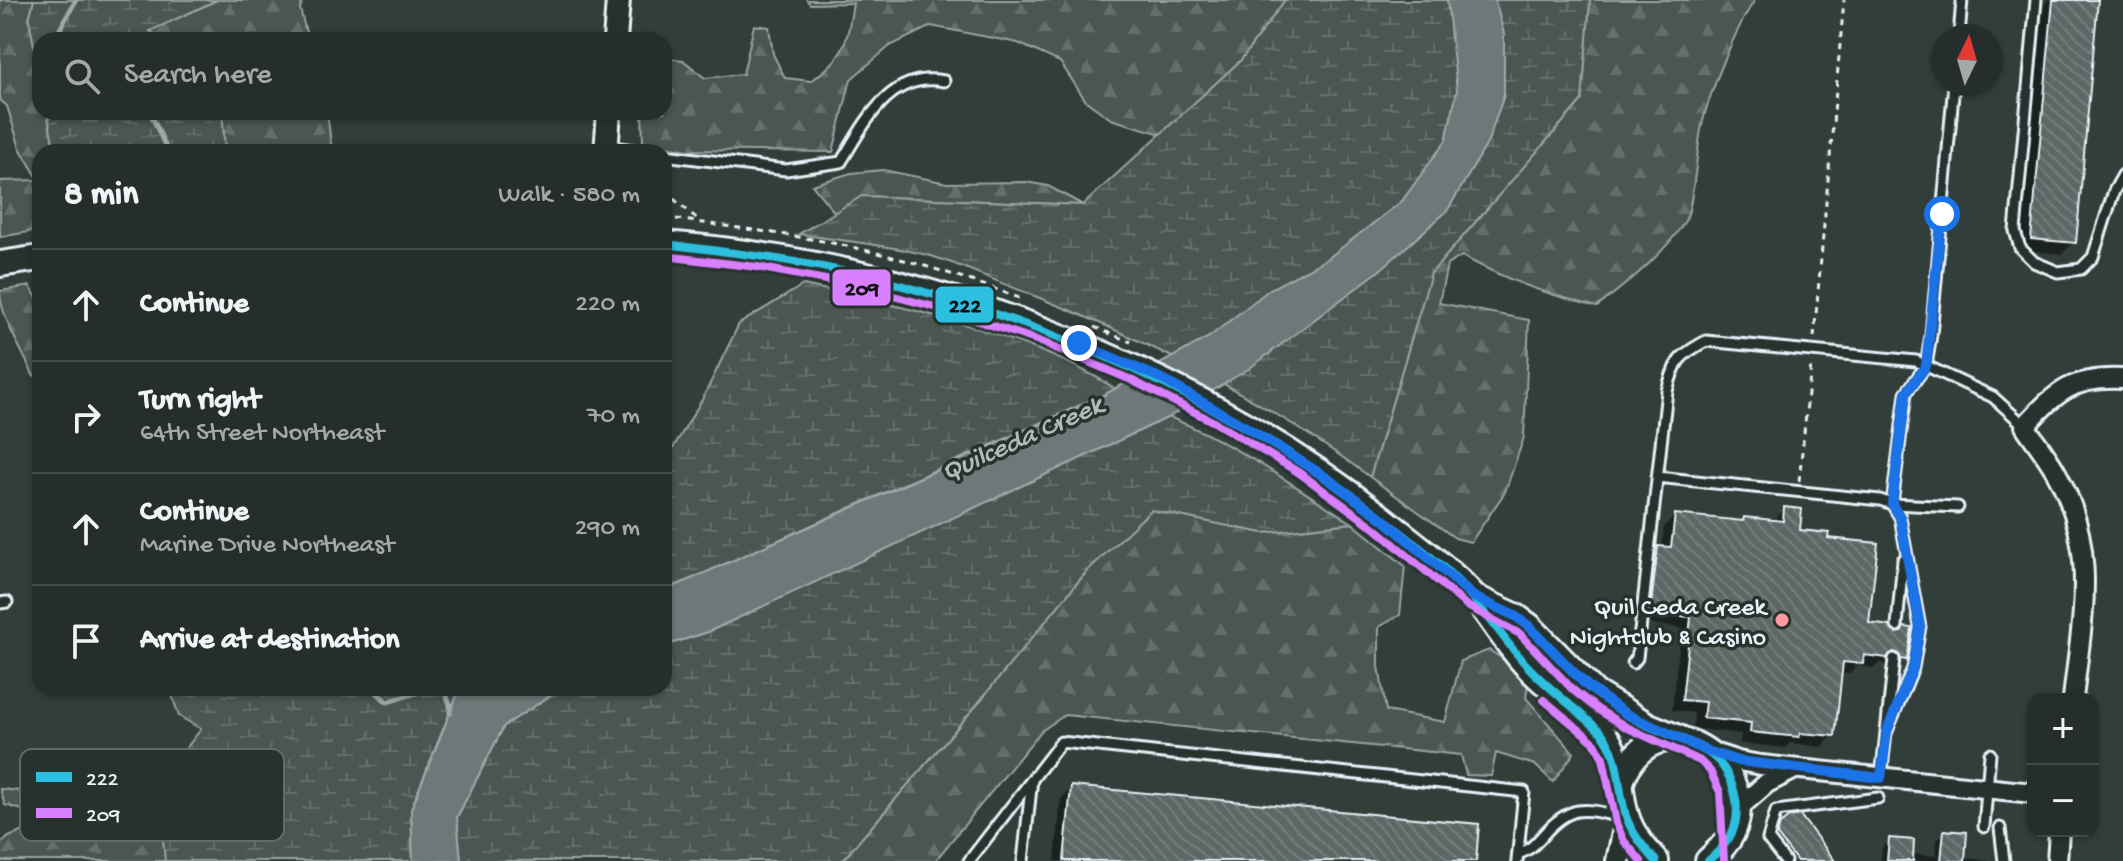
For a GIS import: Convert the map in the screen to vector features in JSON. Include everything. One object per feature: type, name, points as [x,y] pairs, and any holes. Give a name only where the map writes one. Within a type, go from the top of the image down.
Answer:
[{"type":"main road","points":[[672,245],[781,260],[899,285],[979,308],[1079,343],[1160,378],[1324,476],[1382,518],[1474,597],[1525,665],[1605,735],[1614,754],[1627,819],[1634,834],[1656,861]]},
{"type":"main road","points":[[0,264],[32,259]]},
{"type":"main road","points":[[1474,597],[1529,626],[1587,686],[1605,700],[1647,725],[1707,751],[1727,772],[1735,795],[1736,861]]},
{"type":"main road","points":[[1620,785],[1626,766],[1641,749],[1656,741],[1681,739]]},
{"type":"main road","points":[[1708,861],[1723,846],[1736,818]]},
{"type":"street","points":[[616,32],[618,0]]},
{"type":"street","points":[[607,144],[609,120]]},
{"type":"street","points":[[2074,693],[2086,585],[2084,552],[2060,481],[2025,426],[2065,387],[2088,379],[2123,379]]},
{"type":"street","points":[[1707,751],[1738,761],[1795,769],[2027,792]]},
{"type":"street","points":[[1736,818],[1756,790],[1795,769]]},
{"type":"street","points":[[1618,861],[1627,819]]},
{"type":"street","points":[[2057,861],[2059,837]]},
{"type":"lane","points":[[1960,24],[1962,0]]},
{"type":"lane","points":[[2036,0],[2015,231],[2020,248],[2034,262],[2058,272],[2081,269],[2093,257],[2114,191],[2123,175]]},
{"type":"lane","points":[[672,156],[786,170],[841,162],[876,105],[901,85],[933,79],[944,81]]},
{"type":"lane","points":[[1887,731],[1913,668],[1920,627],[1900,517],[1892,504],[1906,393],[1926,366],[1953,96]]},
{"type":"lane","points":[[1633,663],[1637,658],[1667,391],[1674,365],[1684,353],[1706,341],[1916,361],[1993,397],[2025,426]]},
{"type":"lane","points":[[1657,477],[1880,500],[1892,504],[1958,507]]},
{"type":"lane","points":[[1897,626],[1905,549]]},
{"type":"lane","points":[[1881,778],[1894,659]]},
{"type":"lane","points":[[969,861],[1061,742],[1524,792],[1518,858]]},
{"type":"lane","points":[[1984,827],[1990,754]]},
{"type":"lane","points":[[1023,861],[1032,779]]},
{"type":"lane","points":[[1785,861],[1768,839],[1776,811],[1878,798]]},
{"type":"lane","points":[[1518,858],[1533,847],[1558,818],[1572,811],[1599,812],[1627,819]]},
{"type":"lane","points":[[2000,828],[2004,861]]},
{"type":"path","points":[[1798,492],[1844,0]]},
{"type":"path","points":[[672,198],[703,223]]},
{"type":"path","points":[[672,218],[722,226]]},
{"type":"green space","points":[[0,0],[34,0],[29,19],[32,35],[32,120],[49,120],[53,144],[32,144],[32,168],[20,148],[7,106],[0,100]]},
{"type":"green space","points":[[34,0],[217,0],[152,32],[32,32],[32,35],[29,19]]},
{"type":"green space","points":[[217,0],[303,0],[300,9],[306,32],[149,31]]},
{"type":"green space","points":[[807,0],[1285,0],[1241,60],[1161,134],[1111,119],[1086,101],[1060,62],[1018,43],[931,26],[890,46],[851,79],[833,152],[688,150],[672,147],[672,144],[643,142],[642,120],[672,120],[672,59],[683,60],[705,78],[743,74],[754,25],[769,27],[773,54],[785,78],[811,81],[823,72],[843,48],[853,3],[810,4]]},
{"type":"green space","points":[[1285,0],[1590,0],[1582,100],[1431,273],[1370,477],[1246,396],[1114,329],[931,256],[799,234],[862,196],[1083,205],[1241,60]]},
{"type":"green space","points":[[1590,0],[1755,0],[1731,45],[1709,100],[1685,221],[1656,257],[1632,278],[1597,307],[1528,286],[1462,256],[1447,265],[1439,303],[1529,320],[1524,437],[1505,492],[1471,542],[1455,538],[1370,477],[1431,273],[1582,100]]},
{"type":"green space","points":[[49,120],[223,120],[225,144],[53,144]]},
{"type":"green space","points":[[223,120],[328,120],[331,144],[225,144]]},
{"type":"green space","points":[[883,170],[947,183],[1026,182],[1048,186],[1083,205],[862,196],[835,213],[812,185],[851,173]]},
{"type":"green space","points":[[32,180],[32,231],[0,237],[0,181]]},
{"type":"green space","points":[[803,285],[964,324],[1045,353],[1116,389],[672,587],[672,450],[703,398],[739,324]]},
{"type":"green space","points":[[30,286],[32,289],[32,373],[4,313],[0,291]]},
{"type":"green space","points":[[1169,417],[1240,452],[1352,523],[1263,533],[1151,510],[1087,571],[842,861],[461,861],[457,817],[504,726],[550,696],[672,696],[672,643],[708,632]]},
{"type":"green space","points":[[1151,510],[1263,533],[1352,523],[1405,566],[1400,615],[1379,627],[1379,666],[1386,711],[1445,722],[1461,661],[1489,650],[1529,676],[1526,698],[1574,753],[1553,782],[1535,765],[1496,753],[1491,776],[1466,775],[1461,755],[1065,715],[1041,731],[935,861],[842,861],[1087,571]]},
{"type":"green space","points":[[172,696],[457,696],[411,809],[413,861],[165,861],[163,841],[284,841],[284,749],[185,749],[201,729],[179,716]]},
{"type":"green space","points":[[0,789],[20,791],[20,809],[5,805]]},
{"type":"green space","points":[[20,833],[20,841],[164,841],[165,861],[0,861],[0,844]]},
{"type":"water","name":"Quilceda Creek","points":[[1447,0],[1495,0],[1504,34],[1504,95],[1487,144],[1447,211],[1379,271],[1250,368],[1169,417],[708,632],[672,643],[672,587],[1091,402],[1209,337],[1270,289],[1327,259],[1402,201],[1446,140],[1457,91]]},
{"type":"water","points":[[457,696],[550,696],[504,726],[457,817],[461,861],[413,861],[411,809]]},
{"type":"building","points":[[2053,0],[2098,0],[2076,243],[2031,239]]},
{"type":"building","name":"Quil Ceda Creek Nightclub & Casino","points":[[1784,507],[1802,509],[1800,530],[1829,533],[1828,538],[1878,543],[1869,623],[1890,626],[1896,633],[1904,627],[1912,628],[1907,660],[1894,652],[1887,658],[1864,655],[1863,664],[1843,662],[1835,736],[1800,733],[1799,737],[1750,732],[1751,723],[1703,718],[1705,702],[1682,700],[1691,617],[1650,613],[1658,546],[1671,547],[1675,514],[1743,521],[1744,517],[1783,521]]},
{"type":"building","points":[[1071,786],[1479,824],[1476,861],[1064,861]]},
{"type":"building","points":[[1800,815],[1835,861],[1797,861],[1777,835],[1780,824],[1789,817]]},
{"type":"building","points":[[1944,830],[1967,832],[1965,861],[1941,861]]},
{"type":"building","points":[[1889,838],[1914,840],[1913,861],[1887,861]]},
{"type":"waterway","points":[[58,32],[76,0]]},
{"type":"waterway","points":[[154,120],[164,144]]},
{"type":"waterway","points":[[381,696],[387,702],[406,696]]},
{"type":"waterway","points":[[447,696],[450,713]]},
{"type":"transit line","name":"222","points":[[672,245],[760,256],[855,274],[935,295],[1014,321],[1092,351],[1167,385],[1240,424],[1311,468],[1379,516],[1444,568],[1531,670],[1602,733],[1613,753],[1627,819],[1639,841],[1656,861]]},
{"type":"transit line","name":"209","points":[[672,257],[757,267],[852,285],[946,310],[1039,341],[1129,379],[1216,423],[1298,472],[1375,528],[1467,606],[1520,634],[1573,690],[1597,709],[1626,727],[1700,761],[1710,771],[1720,792],[1724,861]]},
{"type":"transit line","name":"222","points":[[1576,675],[1623,712],[1699,747],[1723,768],[1733,788],[1737,811],[1732,833],[1708,861]]},
{"type":"transit line","name":"209","points":[[1544,700],[1595,743],[1603,758],[1616,823],[1624,841],[1641,861]]},
{"type":"place","name":"Quil Ceda Creek Nightclub & Casino","points":[[1782,620]]},
{"type":"route","points":[[1079,343],[1160,378],[1324,476],[1382,518],[1474,597],[1529,626],[1587,686],[1626,714],[1707,751],[1738,761],[1881,778],[1887,731],[1913,668],[1920,627],[1900,517],[1892,504],[1906,393],[1926,366],[1942,214]]}]
